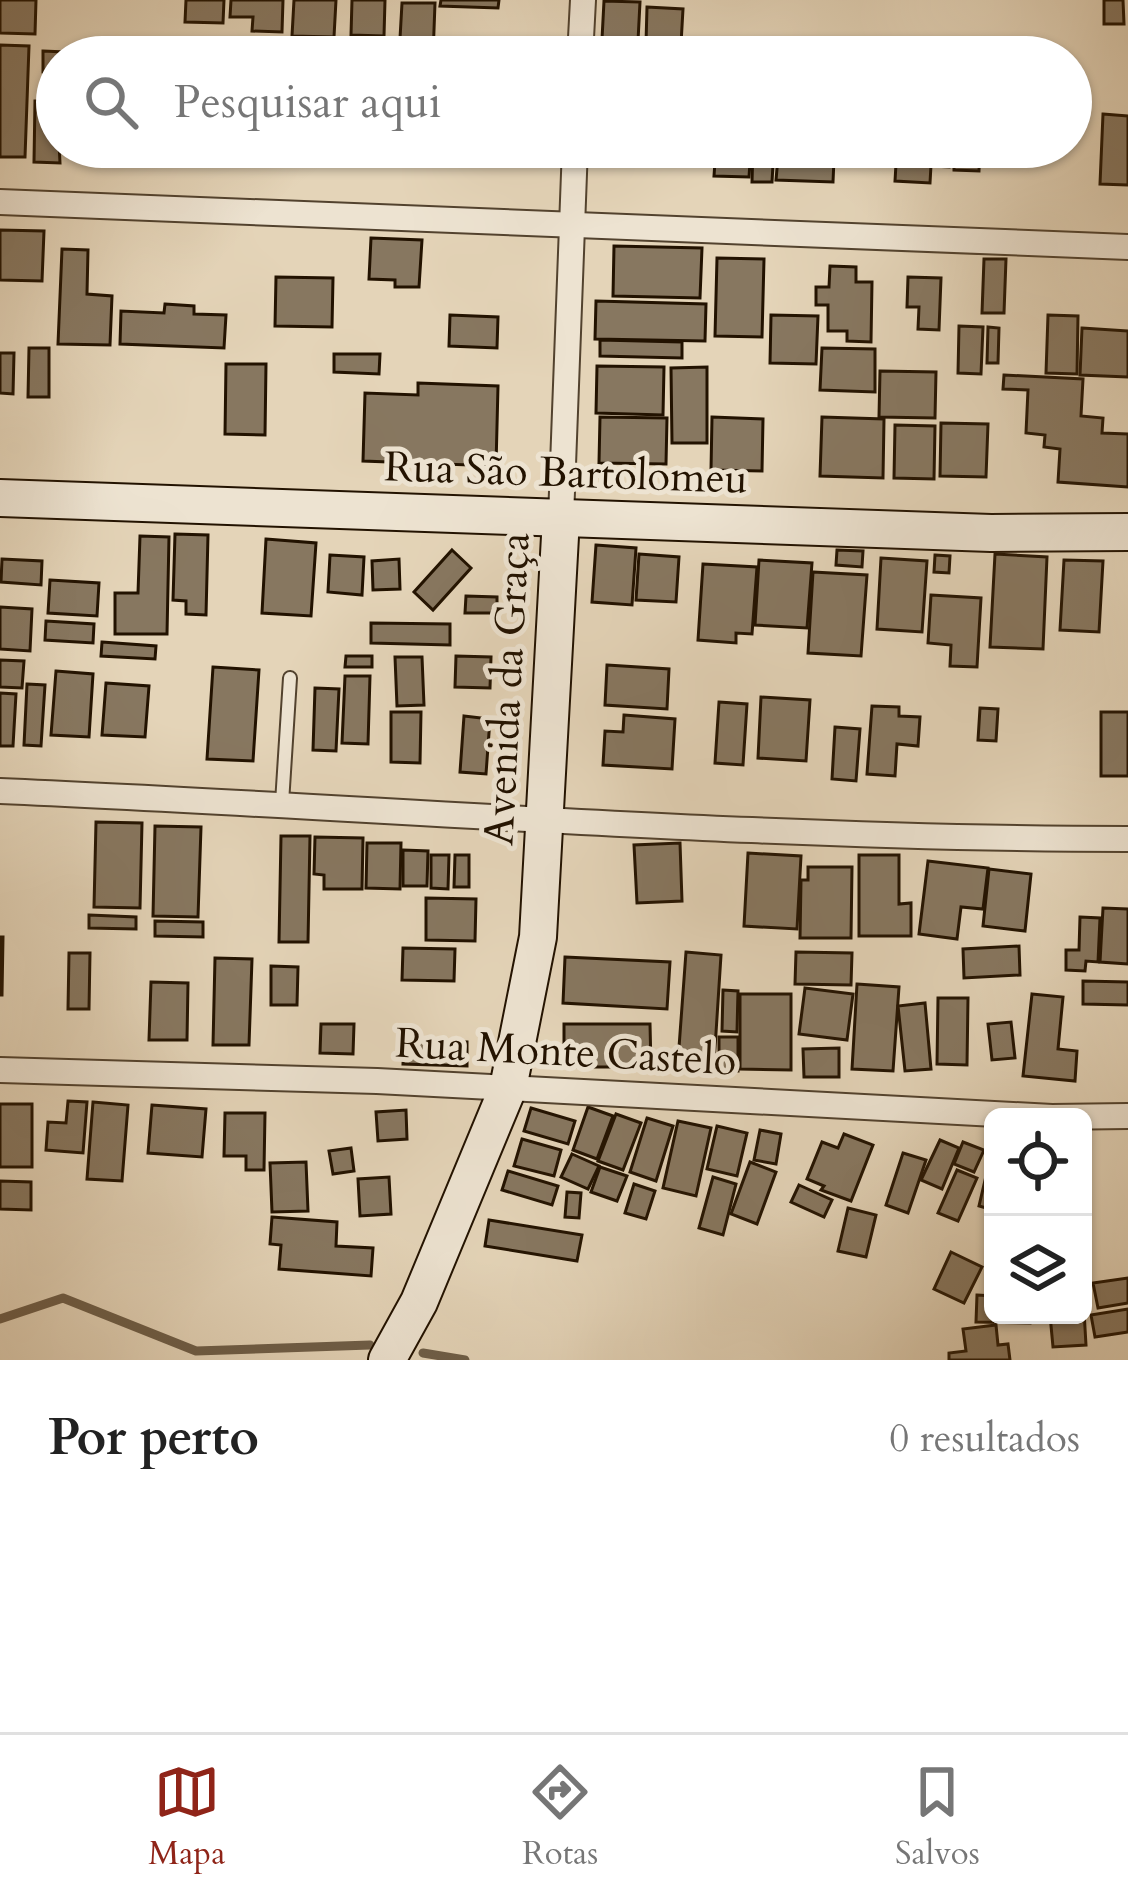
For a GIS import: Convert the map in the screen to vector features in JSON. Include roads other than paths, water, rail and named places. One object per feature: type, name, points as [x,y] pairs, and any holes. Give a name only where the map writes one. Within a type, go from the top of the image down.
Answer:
[{"type":"street","points":[[581,36],[584,0]]},
{"type":"street","name":"Avenida da Graça","points":[[387,1360],[419,1302],[508,1088],[538,938],[561,518],[573,168]]},
{"type":"street","points":[[0,202],[1128,248]]},
{"type":"street","name":"Rua São Bartolomeu","points":[[0,499],[991,533],[1128,532]]},
{"type":"street","points":[[0,790],[545,820],[1128,839]]},
{"type":"street","name":"Rua Monte Castelo","points":[[0,1070],[1128,1117]]},
{"type":"lane","points":[[282,803],[290,678]]},
{"type":"waterway","points":[[0,1319],[63,1298],[196,1351],[370,1345]]},
{"type":"waterway","points":[[423,1353],[465,1360]]}]
